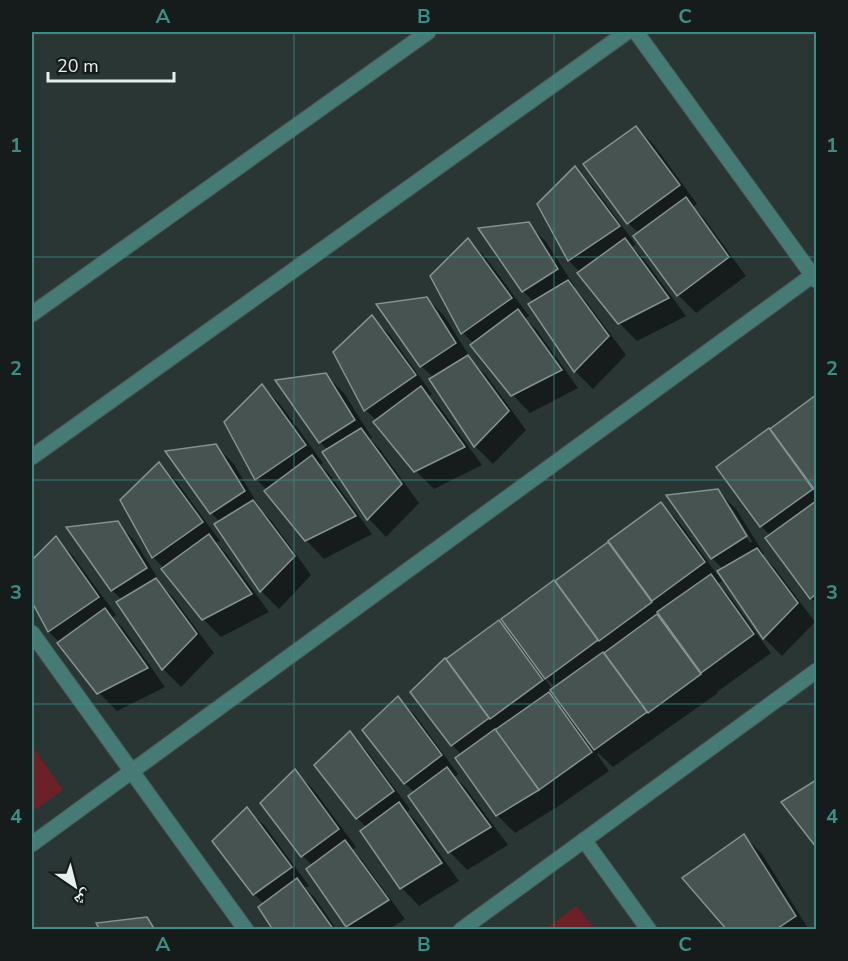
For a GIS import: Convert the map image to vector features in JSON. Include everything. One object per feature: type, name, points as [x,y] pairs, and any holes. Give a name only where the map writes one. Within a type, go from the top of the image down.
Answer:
[{"type":"street","points":[[32,314],[428,32]]},
{"type":"street","points":[[32,457],[627,32]]},
{"type":"street","points":[[32,844],[815,277],[636,32]]},
{"type":"street","points":[[32,633],[246,930]]},
{"type":"street","points":[[460,930],[816,670]]},
{"type":"street","points":[[584,840],[649,930]]},
{"type":"shaded area","points":[[32,746],[63,790],[32,812]]},
{"type":"shaded area","points":[[576,906],[595,929],[545,929]]},
{"type":"building","points":[[636,126],[680,185],[627,224],[583,164]]},
{"type":"building","points":[[575,166],[620,226],[568,261],[537,204]]},
{"type":"building","points":[[686,197],[729,257],[677,296],[633,236]]},
{"type":"building","points":[[529,222],[558,269],[522,292],[478,228]]},
{"type":"building","points":[[468,238],[512,298],[461,334],[430,276]]},
{"type":"building","points":[[625,238],[669,298],[618,324],[577,273]]},
{"type":"building","points":[[568,280],[609,336],[574,372],[528,304]]},
{"type":"building","points":[[427,297],[456,343],[420,367],[376,304]]},
{"type":"building","points":[[518,309],[562,370],[511,396],[470,345]]},
{"type":"building","points":[[372,315],[416,375],[364,411],[333,352]]},
{"type":"building","points":[[468,355],[509,411],[474,447],[429,379]]},
{"type":"building","points":[[326,373],[355,420],[319,443],[275,380]]},
{"type":"building","points":[[262,384],[306,445],[255,480],[224,422]]},
{"type":"building","points":[[421,386],[465,447],[414,472],[373,422]]},
{"type":"building","points":[[816,395],[816,487],[814,489],[770,429]]},
{"type":"building","points":[[361,428],[402,484],[367,520],[322,452]]},
{"type":"building","points":[[769,428],[813,489],[760,527],[716,467]]},
{"type":"building","points":[[216,444],[245,491],[210,514],[165,451]]},
{"type":"building","points":[[312,455],[356,516],[305,541],[264,491]]},
{"type":"building","points":[[159,462],[203,522],[152,558],[120,500]]},
{"type":"building","points":[[718,489],[747,536],[711,559],[666,495]]},
{"type":"building","points":[[253,500],[295,556],[260,592],[214,524]]},
{"type":"building","points":[[816,501],[816,594],[810,599],[765,538]]},
{"type":"building","points":[[661,502],[705,562],[652,601],[608,541]]},
{"type":"building","points":[[118,521],[147,568],[111,591],[66,527]]},
{"type":"building","points":[[209,534],[252,594],[202,620],[161,569]]},
{"type":"building","points":[[56,536],[99,597],[48,632],[32,602],[32,560]]},
{"type":"building","points":[[608,542],[652,602],[599,641],[555,581]]},
{"type":"building","points":[[757,548],[798,603],[763,639],[717,571]]},
{"type":"building","points":[[711,574],[754,634],[701,673],[657,612]]},
{"type":"building","points":[[156,578],[197,634],[162,670],[116,602]]},
{"type":"building","points":[[554,580],[598,640],[545,679],[501,619]]},
{"type":"building","points":[[105,608],[148,668],[97,694],[57,643]]},
{"type":"building","points":[[657,614],[701,674],[648,713],[604,653]]},
{"type":"building","points":[[499,620],[543,680],[490,719],[446,659]]},
{"type":"building","points":[[603,652],[647,712],[594,750],[550,690]]},
{"type":"building","points":[[445,658],[489,718],[451,746],[410,692]]},
{"type":"building","points":[[549,692],[592,752],[539,790],[495,730]]},
{"type":"building","points":[[398,696],[442,755],[404,784],[362,730]]},
{"type":"building","points":[[495,729],[539,790],[496,816],[455,758]]},
{"type":"building","points":[[350,731],[394,791],[356,819],[314,765]]},
{"type":"building","points":[[447,767],[491,827],[448,853],[408,796]]},
{"type":"building","points":[[295,769],[339,829],[301,857],[260,803]]},
{"type":"building","points":[[816,780],[816,847],[781,802]]},
{"type":"building","points":[[399,802],[442,863],[400,889],[360,831]]},
{"type":"building","points":[[247,807],[292,867],[253,895],[212,841]]},
{"type":"building","points":[[744,834],[796,916],[775,930],[727,930],[682,878]]},
{"type":"building","points":[[345,840],[389,900],[346,927],[306,869]]},
{"type":"building","points":[[297,878],[334,930],[273,930],[258,907]]},
{"type":"building","points":[[147,917],[155,930],[100,930],[96,923]]}]
